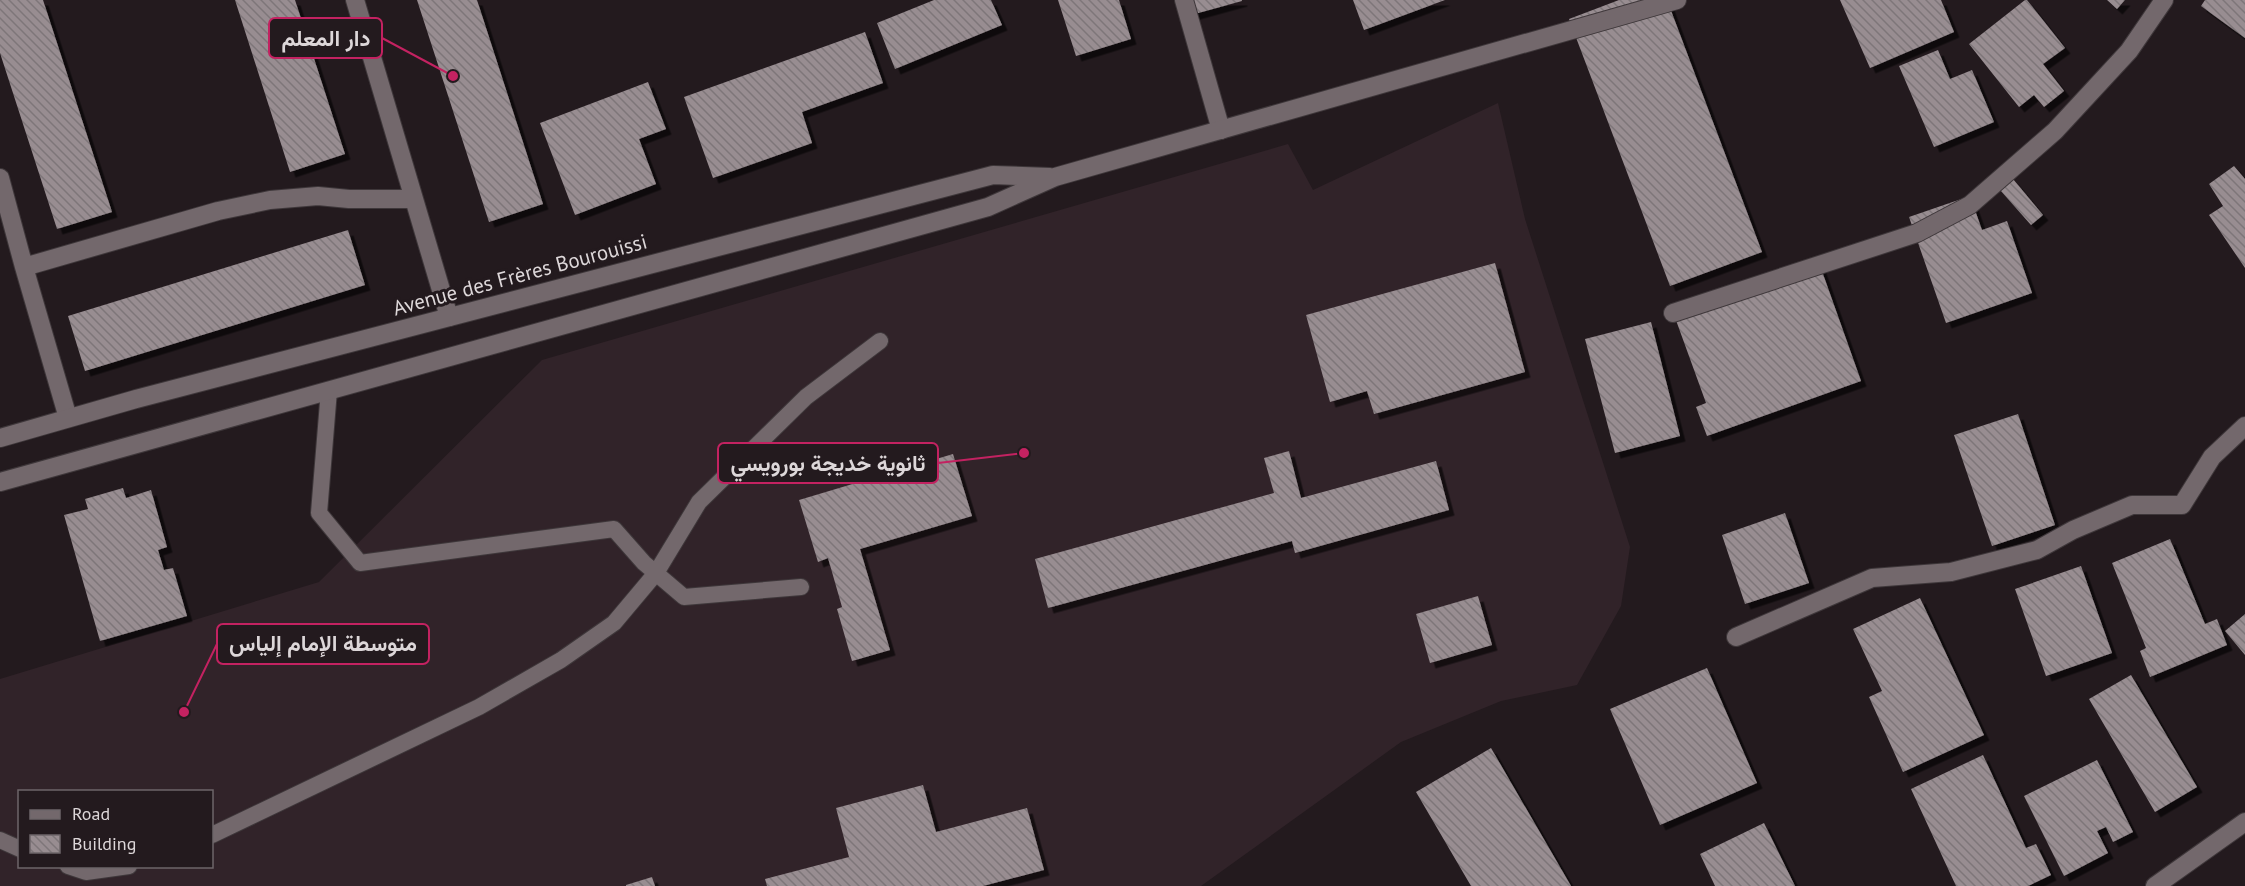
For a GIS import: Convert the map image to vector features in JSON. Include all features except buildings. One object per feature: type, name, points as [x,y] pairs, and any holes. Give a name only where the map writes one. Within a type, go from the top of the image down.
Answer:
[{"type":"main road","points":[[356,0],[449,317]]},
{"type":"main road","points":[[1184,0],[1221,130]]},
{"type":"main road","points":[[0,482],[988,207],[1054,177],[1677,0]]},
{"type":"main road","points":[[1673,313],[1917,233],[1970,205],[2055,131],[2129,51],[2164,0]]},
{"type":"main road","name":"Avenue des Frères Bourouissi","points":[[0,438],[449,317],[993,175],[1054,177]]},
{"type":"main road","points":[[0,178],[68,418]]},
{"type":"main road","points":[[24,267],[219,211],[270,200],[318,196],[349,199],[414,199]]},
{"type":"main road","points":[[1736,637],[1872,578],[1951,572],[2037,550],[2073,530],[2132,505],[2182,505],[2212,457],[2245,426]]},
{"type":"main road","points":[[2155,886],[2245,822]]},
{"type":"lane","points":[[213,835],[479,707],[561,660],[614,623],[656,573],[699,502],[806,397],[880,341]]},
{"type":"lane","points":[[329,390],[319,513],[360,563],[614,530],[656,573],[684,597],[801,587]]},
{"type":"lane","points":[[0,840],[18,848]]},
{"type":"lane","points":[[72,868],[86,872],[95,879],[126,868]]},
{"type":"shaded area","points":[[1498,103],[1525,219],[1630,547],[1621,606],[1577,685],[1501,701],[1401,742],[1201,886],[0,886],[0,679],[319,582],[542,360],[1288,144],[1313,190]]},
{"type":"place","name":"دار المعلم","points":[[453,76]]},
{"type":"place","name":"ثانوية خديجة بورويسي","points":[[1024,453]]},
{"type":"place","name":"متوسطة الإمام إلياس","points":[[184,712]]}]
